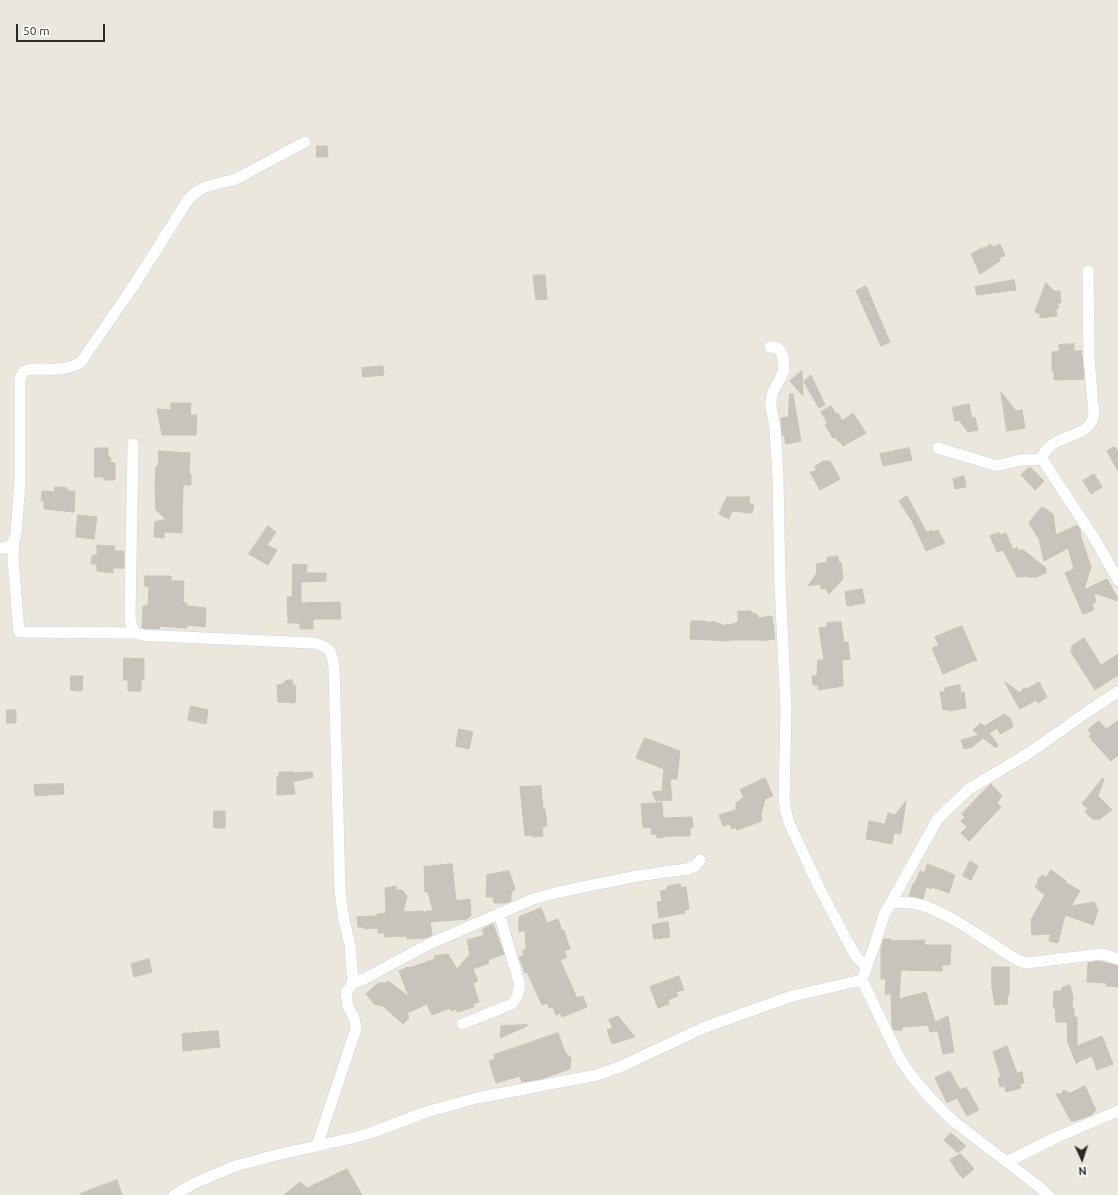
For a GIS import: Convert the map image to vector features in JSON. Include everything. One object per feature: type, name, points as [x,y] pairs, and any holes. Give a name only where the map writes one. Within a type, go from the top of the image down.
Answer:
[{"type":"street","points":[[305,142],[236,179],[205,187],[196,192],[188,200],[132,288],[81,362],[68,368],[30,370],[24,372],[21,376],[20,481],[13,559],[19,632],[136,633],[141,635],[313,643],[329,649],[332,655],[334,667],[340,890],[344,922],[350,945],[353,983]]},
{"type":"street","points":[[1088,271],[1089,358],[1094,414],[1089,426],[1052,444],[1043,453],[1042,459],[1096,541],[1118,580]]},
{"type":"street","points":[[770,347],[779,349],[783,356],[784,371],[770,400],[775,427],[778,478],[780,584],[786,709],[785,809],[790,825],[816,881],[850,946],[858,959],[867,966]]},
{"type":"street","points":[[133,444],[130,617],[131,625],[136,633]]},
{"type":"street","points":[[938,448],[994,465],[1020,460],[1042,459]]},
{"type":"street","points":[[0,548],[3,549],[10,546],[14,542]]},
{"type":"street","points":[[1048,1195],[952,1120],[929,1097],[899,1057],[862,980],[884,915],[938,820],[948,808],[969,789],[1029,754],[1090,710],[1118,692]]},
{"type":"street","points":[[317,1146],[356,1029],[354,1018],[348,1006],[346,993],[353,983],[364,979],[429,944],[533,899],[559,892],[637,876],[687,869],[695,866],[700,860]]},
{"type":"street","points":[[891,902],[912,903],[928,907],[955,921],[1017,960],[1026,963],[1097,954],[1118,958]]},
{"type":"street","points":[[462,1024],[512,1004],[520,991],[519,982],[499,913]]},
{"type":"street","points":[[174,1195],[196,1183],[235,1166],[371,1133],[426,1112],[477,1098],[597,1075],[622,1066],[703,1028],[778,1001],[792,996],[862,980]]},
{"type":"street","points":[[1007,1162],[1062,1135],[1118,1111]]},
{"type":"building","points":[[317,146],[327,146],[328,157],[317,157]]},
{"type":"building","points":[[990,244],[993,247],[1000,244],[1005,256],[1000,257],[1000,261],[980,274],[971,254],[987,247]]},
{"type":"building","points":[[545,275],[547,299],[536,300],[533,276]]},
{"type":"building","points":[[1014,280],[1016,290],[977,295],[975,287]]},
{"type":"building","points":[[1046,283],[1054,291],[1060,291],[1061,303],[1057,303],[1059,308],[1056,309],[1057,316],[1040,318],[1040,314],[1035,312]]},
{"type":"building","points":[[866,286],[890,342],[881,346],[856,291]]},
{"type":"building","points":[[1074,344],[1074,351],[1082,351],[1081,354],[1084,379],[1054,380],[1054,371],[1052,371],[1052,352],[1059,351],[1059,345]]},
{"type":"building","points":[[383,366],[384,375],[363,377],[362,368]]},
{"type":"building","points":[[802,371],[803,396],[790,381]]},
{"type":"building","points":[[811,375],[825,405],[819,408],[804,382]]},
{"type":"building","points":[[1001,392],[1016,411],[1022,410],[1025,428],[1007,431]]},
{"type":"building","points":[[790,394],[793,394],[801,441],[786,444],[784,435],[782,435],[781,418],[788,417]]},
{"type":"building","points":[[171,403],[191,403],[190,415],[197,415],[196,435],[162,435],[157,409],[171,410]]},
{"type":"building","points":[[969,404],[972,418],[975,417],[978,430],[968,432],[959,420],[955,421],[952,408]]},
{"type":"building","points":[[831,406],[836,414],[838,413],[842,421],[853,413],[866,433],[843,446],[840,441],[838,442],[836,437],[833,438],[825,425],[827,422],[821,412]]},
{"type":"building","points":[[1115,447],[1118,452],[1118,471],[1107,451]]},
{"type":"building","points":[[95,448],[108,448],[108,456],[111,458],[110,462],[115,463],[115,480],[104,480],[104,477],[95,477]]},
{"type":"building","points":[[909,448],[912,460],[883,466],[880,454]]},
{"type":"building","points":[[159,451],[190,453],[189,474],[191,474],[191,485],[183,485],[182,533],[164,532],[164,538],[154,537],[155,522],[166,519],[156,510],[156,466],[158,467]]},
{"type":"building","points":[[823,461],[830,461],[840,479],[820,490],[810,472],[816,471],[815,467]]},
{"type":"building","points":[[1030,467],[1044,481],[1035,490],[1021,475]]},
{"type":"building","points":[[1094,474],[1102,487],[1091,494],[1083,481]]},
{"type":"building","points":[[964,476],[966,487],[955,489],[953,479]]},
{"type":"building","points":[[55,487],[67,488],[67,491],[75,491],[74,512],[44,509],[44,501],[41,501],[42,491],[54,492]]},
{"type":"building","points":[[907,496],[927,533],[931,530],[933,532],[938,530],[945,543],[926,551],[912,521],[899,501]]},
{"type":"building","points":[[727,497],[750,497],[749,503],[754,505],[752,513],[732,511],[729,519],[719,514]]},
{"type":"building","points":[[1042,507],[1053,514],[1056,535],[1077,525],[1079,528],[1091,567],[1084,590],[1107,579],[1118,601],[1094,593],[1096,602],[1092,604],[1094,610],[1083,614],[1065,573],[1074,569],[1068,548],[1044,561],[1039,539],[1029,523]]},
{"type":"building","points":[[78,515],[97,517],[94,539],[76,537]]},
{"type":"building","points":[[268,526],[276,532],[267,545],[277,550],[268,565],[249,554]]},
{"type":"building","points":[[999,533],[1000,535],[1006,533],[1013,550],[1017,547],[1019,551],[1022,549],[1046,568],[1046,573],[1036,577],[1017,577],[1003,550],[997,552],[990,536]]},
{"type":"building","points":[[97,545],[115,546],[114,551],[124,551],[124,568],[113,568],[113,573],[97,571],[97,564],[91,564],[92,556],[97,554]]},
{"type":"building","points":[[838,556],[839,563],[841,562],[843,579],[829,594],[825,588],[821,589],[820,584],[808,586],[817,573],[816,564],[827,562],[827,558]]},
{"type":"building","points":[[293,564],[307,565],[306,573],[326,573],[326,581],[301,582],[301,603],[340,602],[341,619],[313,619],[313,629],[300,629],[300,623],[288,623],[287,597],[292,597]]},
{"type":"building","points":[[145,576],[171,576],[171,581],[184,581],[183,603],[187,603],[187,606],[206,608],[205,627],[187,625],[187,628],[160,626],[159,629],[142,628],[143,606],[148,606],[149,587],[145,586]]},
{"type":"building","points":[[862,589],[865,603],[847,606],[845,592]]},
{"type":"building","points":[[738,611],[751,611],[752,613],[755,613],[755,615],[758,615],[758,618],[772,616],[775,639],[761,641],[729,641],[690,639],[691,621],[704,621],[711,623],[712,621],[725,626],[726,624],[730,625],[738,622]]},
{"type":"building","points":[[841,622],[844,643],[848,642],[850,659],[842,660],[843,686],[818,690],[818,685],[813,685],[812,676],[817,675],[818,660],[824,660],[819,628],[827,627],[827,623]]},
{"type":"building","points":[[962,626],[977,661],[973,661],[943,674],[932,648],[939,645],[935,637]]},
{"type":"building","points":[[1084,638],[1101,665],[1118,654],[1118,675],[1095,690],[1071,652],[1072,646]]},
{"type":"building","points":[[124,658],[144,659],[144,680],[141,680],[141,691],[128,691],[128,680],[124,680]]},
{"type":"building","points":[[71,676],[83,676],[82,691],[71,690]]},
{"type":"building","points":[[292,680],[293,685],[296,686],[295,703],[278,702],[277,685],[283,684],[285,681]]},
{"type":"building","points":[[1005,682],[1020,693],[1024,688],[1027,689],[1039,682],[1047,697],[1038,703],[1036,700],[1020,709]]},
{"type":"building","points":[[960,685],[961,694],[964,691],[966,708],[949,711],[949,709],[943,710],[940,692],[945,692],[945,688]]},
{"type":"building","points":[[191,706],[208,710],[206,724],[188,720]]},
{"type":"building","points":[[7,710],[16,710],[16,723],[7,723]]},
{"type":"building","points":[[1005,714],[1011,719],[1013,727],[1000,734],[997,728],[989,733],[998,745],[996,748],[983,738],[972,747],[964,749],[961,740],[979,735],[973,730],[981,723],[984,726]]},
{"type":"building","points":[[1099,721],[1106,729],[1118,721],[1118,755],[1111,761],[1089,737],[1091,734],[1088,730]]},
{"type":"building","points":[[459,729],[473,732],[469,749],[456,746]]},
{"type":"building","points":[[645,738],[680,751],[677,779],[670,779],[672,800],[656,801],[652,792],[662,791],[664,769],[636,758]]},
{"type":"building","points":[[279,772],[312,772],[313,777],[293,782],[295,794],[277,795],[277,777],[279,776]]},
{"type":"building","points":[[765,778],[773,796],[765,799],[761,814],[762,821],[737,830],[736,827],[732,829],[730,824],[723,826],[719,815],[736,810],[736,803],[744,797],[740,790]]},
{"type":"building","points":[[1103,778],[1104,779],[1098,796],[1112,810],[1098,820],[1096,818],[1094,820],[1085,812],[1088,808],[1082,804]]},
{"type":"building","points":[[63,784],[64,794],[35,796],[34,785]]},
{"type":"building","points":[[991,784],[1002,796],[997,803],[1001,807],[969,841],[961,833],[967,827],[961,821],[965,817],[962,814]]},
{"type":"building","points":[[541,786],[543,809],[545,809],[547,826],[542,827],[543,836],[525,836],[520,787]]},
{"type":"building","points":[[906,801],[901,834],[894,833],[892,844],[866,839],[869,821],[885,824],[888,813],[895,815]]},
{"type":"building","points":[[662,803],[663,818],[692,817],[693,828],[690,828],[690,836],[657,838],[657,835],[651,834],[652,828],[643,827],[641,804]]},
{"type":"building","points":[[214,811],[225,811],[225,828],[214,828]]},
{"type":"building","points":[[970,861],[978,866],[971,880],[963,876]]},
{"type":"building","points":[[452,864],[456,901],[470,899],[471,916],[467,919],[430,922],[432,935],[425,938],[407,939],[407,936],[385,937],[384,933],[378,933],[378,928],[364,929],[363,927],[358,927],[357,917],[377,916],[377,914],[386,913],[385,888],[396,886],[396,890],[402,890],[407,896],[403,912],[423,911],[426,915],[426,911],[433,911],[428,892],[425,892],[424,867]]},
{"type":"building","points":[[928,864],[955,875],[949,893],[932,887],[931,889],[926,887],[923,899],[909,896],[920,871],[924,873]]},
{"type":"building","points":[[1051,870],[1066,881],[1065,882],[1080,891],[1071,906],[1094,902],[1098,910],[1093,925],[1065,915],[1058,943],[1049,941],[1051,934],[1032,935],[1031,920],[1045,895],[1035,887],[1038,883],[1038,879],[1043,875],[1046,877]]},
{"type":"building","points":[[509,871],[515,889],[511,893],[511,901],[507,903],[494,903],[493,897],[486,897],[487,875]]},
{"type":"building","points":[[680,884],[681,888],[686,887],[689,909],[684,910],[685,913],[659,918],[657,902],[662,901],[660,891],[666,890],[668,886]]},
{"type":"building","points":[[541,908],[547,923],[558,919],[562,931],[564,930],[570,949],[564,951],[567,957],[560,960],[577,998],[583,996],[587,1007],[562,1017],[560,1013],[556,1015],[553,1007],[549,1008],[547,1003],[542,1005],[527,972],[525,973],[519,957],[524,955],[522,951],[526,949],[525,930],[519,932],[519,917]]},
{"type":"building","points":[[668,922],[670,937],[654,939],[652,925]]},
{"type":"building","points":[[493,924],[504,954],[488,960],[489,963],[473,969],[478,981],[473,983],[479,1002],[473,1004],[474,1007],[457,1012],[456,1009],[451,1011],[450,1008],[432,1015],[427,1004],[407,1013],[409,1018],[403,1024],[383,1006],[374,1004],[366,994],[378,983],[385,983],[388,981],[409,997],[399,971],[435,959],[434,956],[448,954],[457,969],[470,954],[467,940],[485,935],[482,930]]},
{"type":"building","points":[[884,939],[891,939],[891,941],[925,940],[924,945],[951,945],[950,965],[942,965],[942,971],[901,970],[899,999],[926,992],[935,1022],[948,1016],[954,1052],[943,1054],[938,1031],[930,1032],[928,1025],[902,1027],[902,1030],[894,1030],[892,1027],[891,993],[885,995],[886,979],[881,979],[881,948]]},
{"type":"building","points":[[149,959],[152,972],[134,977],[131,964]]},
{"type":"building","points":[[1098,961],[1118,966],[1118,987],[1106,986],[1107,983],[1087,982],[1088,963]]},
{"type":"building","points":[[992,967],[1009,967],[1009,995],[1007,995],[1008,1004],[995,1005],[992,988]]},
{"type":"building","points":[[679,976],[684,990],[676,992],[678,996],[668,1000],[669,1004],[658,1008],[650,987]]},
{"type":"building","points":[[1070,985],[1073,997],[1072,1009],[1074,1009],[1074,1017],[1077,1017],[1077,1046],[1102,1036],[1113,1064],[1097,1070],[1092,1056],[1077,1062],[1077,1065],[1068,1043],[1067,1022],[1056,1022],[1055,1008],[1053,1007],[1054,991],[1062,991],[1062,988]]},
{"type":"building","points":[[618,1016],[635,1037],[612,1044],[607,1030],[613,1028],[609,1020]]},
{"type":"building","points":[[501,1026],[527,1026],[500,1038]]},
{"type":"building","points":[[218,1031],[220,1047],[183,1051],[182,1034]]},
{"type":"building","points":[[558,1033],[565,1052],[571,1058],[570,1069],[541,1079],[522,1082],[520,1076],[496,1083],[489,1061],[495,1059],[494,1055]]},
{"type":"building","points":[[1007,1046],[1017,1073],[1022,1072],[1024,1083],[1020,1084],[1021,1088],[1006,1092],[1004,1086],[1000,1087],[998,1078],[1001,1077],[993,1052]]},
{"type":"building","points":[[950,1071],[960,1090],[966,1087],[979,1110],[967,1116],[957,1098],[947,1103],[935,1078]]},
{"type":"building","points":[[1085,1086],[1096,1110],[1091,1115],[1071,1121],[1056,1094],[1062,1094],[1063,1090],[1070,1093]]},
{"type":"building","points":[[951,1133],[966,1146],[958,1153],[944,1140]]},
{"type":"building","points":[[961,1154],[974,1169],[963,1178],[950,1160]]},
{"type":"building","points":[[347,1169],[362,1195],[284,1195],[300,1182],[307,1188]]},
{"type":"building","points":[[117,1180],[122,1195],[80,1195],[80,1194]]}]
